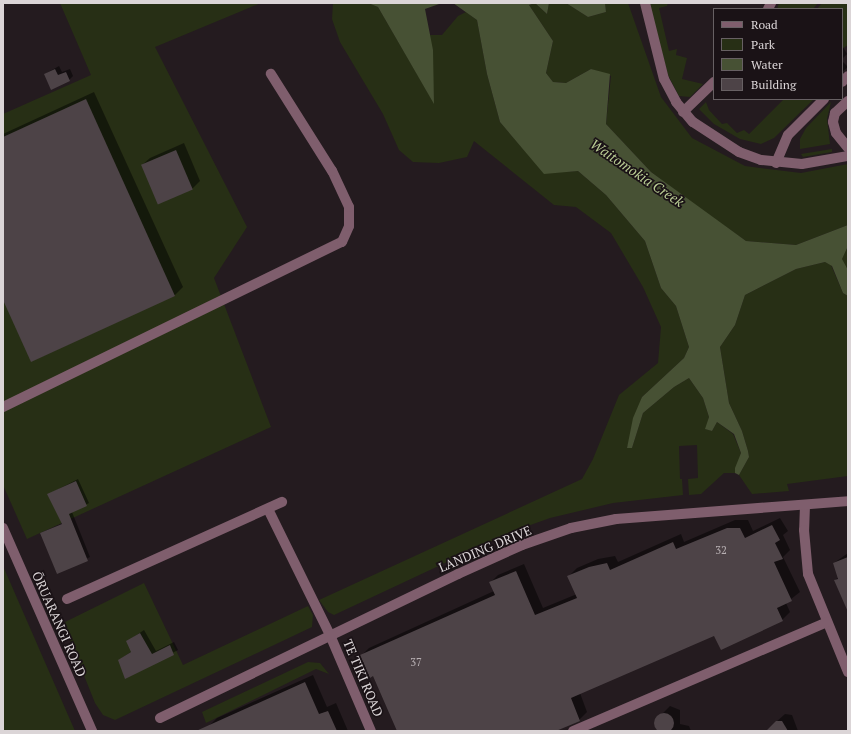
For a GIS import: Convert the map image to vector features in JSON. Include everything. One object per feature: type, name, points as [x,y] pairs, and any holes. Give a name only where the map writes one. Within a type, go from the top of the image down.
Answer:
[{"type":"street","points":[[645,3],[664,79],[683,112],[717,140],[739,152],[776,163],[802,164],[848,156]]},
{"type":"street","points":[[3,407],[342,242],[349,226],[349,207],[332,170],[271,74]]},
{"type":"street","points":[[683,112],[713,83]]},
{"type":"street","points":[[776,163],[788,135],[823,100]]},
{"type":"street","points":[[848,100],[835,114],[833,122],[836,133],[848,148]]},
{"type":"street","points":[[67,600],[282,502]]},
{"type":"street","name":"LANDING DRIVE","points":[[160,718],[491,558],[571,528],[616,519],[848,502]]},
{"type":"street","points":[[805,505],[804,530],[808,574],[848,672]]},
{"type":"street","name":"TE TIKI ROAD","points":[[268,509],[330,635],[371,731]]},
{"type":"street","name":"ŌRUARANGI ROAD","points":[[3,528],[92,731]]},
{"type":"street","points":[[573,731],[827,622]]},
{"type":"green space","points":[[60,3],[261,3],[155,47],[247,227],[214,278],[271,427],[27,539],[3,485],[3,114],[91,75]]},
{"type":"green space","points":[[333,3],[368,3],[378,7],[434,103],[430,35],[442,35],[458,16],[466,12],[477,20],[487,74],[500,122],[544,173],[578,171],[606,195],[645,241],[661,288],[676,306],[689,347],[684,358],[642,397],[627,448],[632,448],[643,413],[674,387],[689,378],[703,398],[709,417],[706,429],[712,431],[717,422],[733,434],[741,453],[735,473],[724,473],[701,494],[689,495],[688,479],[698,478],[697,445],[679,446],[680,479],[682,479],[683,495],[613,503],[550,518],[511,532],[334,615],[328,612],[319,600],[582,479],[593,459],[619,395],[658,363],[661,327],[643,287],[611,233],[576,207],[554,205],[474,141],[467,157],[439,163],[413,162],[399,150],[383,114],[340,42],[332,19]]},
{"type":"green space","points":[[535,3],[547,14],[549,3],[566,3],[588,17],[606,12],[605,3],[628,3],[661,97],[692,138],[745,166],[801,173],[848,164],[848,225],[796,245],[746,241],[702,210],[651,172],[606,124],[611,76],[591,69],[566,83],[553,82],[546,73],[553,41],[529,5]]},
{"type":"green space","points":[[649,3],[668,3],[667,6],[659,8],[669,51],[677,49],[676,55],[687,58],[682,79],[703,84],[690,97],[679,96],[668,75]]},
{"type":"green space","points":[[779,3],[818,3],[814,8],[777,8]]},
{"type":"green space","points":[[822,3],[848,3],[848,45],[843,48],[843,8],[818,8]]},
{"type":"green space","points":[[783,100],[813,100],[774,138],[761,144],[740,139],[714,124],[699,109],[706,102],[709,110],[722,124],[727,123],[737,133],[744,130],[749,134]]},
{"type":"green space","points":[[831,102],[827,119],[830,144],[800,149],[800,139],[806,128]]},
{"type":"green space","points":[[832,149],[832,152],[803,157],[801,154]]},
{"type":"green space","points":[[848,246],[848,270],[841,259]]},
{"type":"green space","points":[[825,262],[831,265],[843,293],[848,296],[848,476],[787,484],[789,491],[752,494],[739,475],[749,457],[742,431],[729,403],[720,347],[735,325],[745,295],[796,269]]},
{"type":"green space","points":[[3,566],[75,731],[3,731]]},
{"type":"green space","points":[[144,583],[183,665],[308,606],[313,615],[312,627],[115,720],[103,715],[95,703],[63,623]]},
{"type":"green space","points":[[308,662],[320,663],[329,674],[316,669],[206,723],[202,712]]},
{"type":"water","points":[[368,3],[442,3],[425,9],[433,50],[434,104],[378,7]]},
{"type":"water","name":"Waitomokia Creek","points":[[453,3],[535,3],[529,5],[553,41],[546,73],[553,82],[566,83],[591,69],[610,74],[606,124],[651,172],[746,241],[796,245],[848,225],[848,246],[842,259],[848,270],[848,296],[843,293],[832,266],[825,262],[796,269],[745,295],[735,325],[720,347],[729,403],[742,431],[749,457],[739,475],[735,473],[735,468],[741,453],[734,434],[717,422],[712,431],[705,429],[709,417],[703,398],[689,378],[674,387],[643,413],[632,448],[627,448],[633,418],[642,397],[684,358],[689,347],[676,306],[661,288],[645,241],[606,195],[578,171],[544,174],[500,122],[487,74],[477,20]]},
{"type":"water","points":[[535,3],[549,3],[547,14]]},
{"type":"water","points":[[566,3],[605,3],[606,12],[588,17]]},
{"type":"building","points":[[55,69],[58,75],[66,72],[70,81],[51,90],[44,74]]},
{"type":"building","points":[[86,99],[175,296],[31,362],[3,300],[3,137]]},
{"type":"building","points":[[176,150],[193,190],[158,204],[141,165]]},
{"type":"building","points":[[76,481],[87,506],[69,514],[88,561],[57,574],[40,533],[62,524],[47,494]]},
{"type":"building","points":[[772,525],[780,540],[775,543],[783,559],[774,562],[792,601],[777,608],[783,621],[721,650],[714,636],[571,698],[580,721],[556,731],[397,731],[373,676],[370,678],[360,655],[495,595],[489,582],[516,571],[535,615],[577,598],[567,576],[589,567],[607,563],[610,570],[673,542],[676,549],[727,528],[740,528],[745,538]]},
{"type":"building","points":[[848,557],[848,612],[834,580],[838,579],[833,563]]},
{"type":"building","points":[[140,633],[152,654],[170,645],[174,655],[125,679],[118,660],[131,652],[126,641]]},
{"type":"building","points":[[305,682],[319,714],[328,711],[337,731],[196,731]]},
{"type":"building","points":[[664,713],[671,716],[674,723],[671,730],[664,733],[657,730],[654,723],[657,716]]},
{"type":"building","points":[[776,721],[782,721],[788,731],[766,731]]}]
